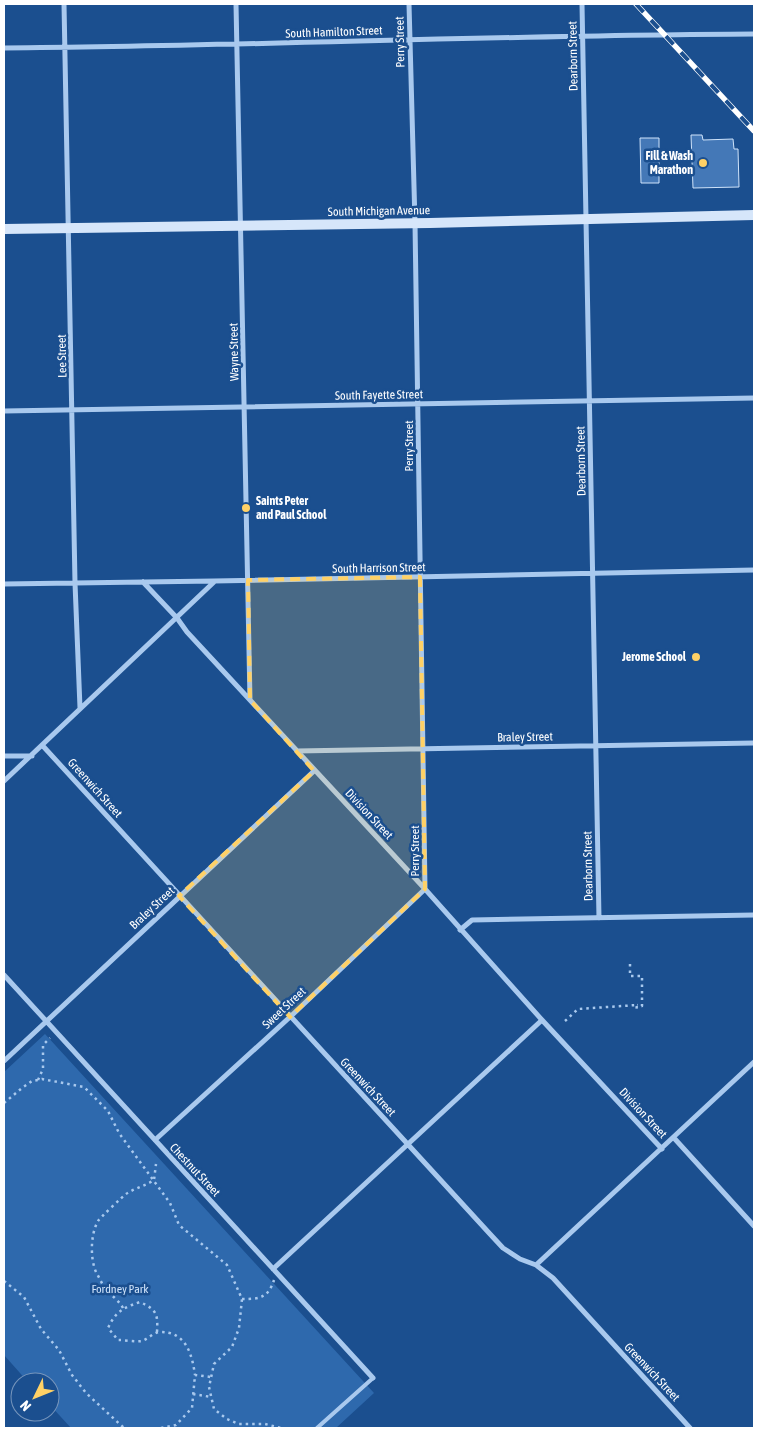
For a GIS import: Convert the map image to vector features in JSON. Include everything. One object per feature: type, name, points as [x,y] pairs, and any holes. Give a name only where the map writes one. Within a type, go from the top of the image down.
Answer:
[{"type":"street","name":"Lee Street","points":[[64,4],[75,583],[80,708]]},
{"type":"street","name":"Wayne Street","points":[[236,4],[250,700]]},
{"type":"street","name":"Perry Street","points":[[409,4],[415,223],[425,889]]},
{"type":"street","name":"Dearborn Street","points":[[582,4],[598,918]]},
{"type":"street","name":"South Hamilton Street","points":[[4,48],[754,34]]},
{"type":"street","name":"South Michigan Avenue","points":[[4,229],[415,223],[754,215]]},
{"type":"street","name":"South Fayette Street","points":[[4,411],[754,398]]},
{"type":"street","name":"South Harrison Street","points":[[4,584],[754,570]]},
{"type":"street","points":[[4,781],[214,581]]},
{"type":"street","name":"Division Street","points":[[143,582],[662,1149]]},
{"type":"street","name":"Braley Street","points":[[297,751],[754,743]]},
{"type":"street","name":"Greenwich Street","points":[[42,745],[503,1248],[520,1259],[536,1265],[553,1278],[690,1428]]},
{"type":"street","points":[[4,756],[32,756]]},
{"type":"street","name":"Braley Street","points":[[4,1061],[314,770]]},
{"type":"street","name":"Sweet Street","points":[[155,1140],[290,1017],[425,889]]},
{"type":"street","points":[[460,930],[472,920],[754,915]]},
{"type":"street","name":"Chestnut Street","points":[[4,975],[373,1378]]},
{"type":"street","points":[[273,1269],[542,1020]]},
{"type":"street","points":[[536,1265],[754,1062]]},
{"type":"street","name":"Division Street","points":[[674,1138],[754,1226]]},
{"type":"lane","points":[[317,1428],[373,1378]]},
{"type":"path","points":[[565,1021],[578,1009],[642,1006],[642,976],[630,976],[630,964]]},
{"type":"path","points":[[636,1012],[637,1006]]},
{"type":"path","points":[[38,1080],[43,1069],[42,1044],[51,1037]]},
{"type":"path","points":[[4,1103],[22,1088],[38,1080],[84,1087],[108,1111],[118,1133],[170,1203],[179,1225],[227,1265],[242,1299],[239,1328],[232,1347],[214,1364],[209,1387],[214,1409],[227,1419],[239,1424],[265,1424],[281,1428]]},
{"type":"path","points":[[154,1180],[156,1164]]},
{"type":"path","points":[[123,1308],[120,1302],[106,1289],[96,1272],[92,1259],[93,1240],[98,1221],[117,1202],[126,1194],[154,1180]]},
{"type":"path","points":[[242,1299],[264,1296],[270,1290],[274,1279]]},
{"type":"path","points":[[4,1281],[24,1297],[41,1329],[59,1350],[72,1374],[86,1393],[124,1428]]},
{"type":"path","points":[[157,1332],[158,1318],[152,1308],[140,1302],[123,1308],[112,1318],[108,1328],[118,1340],[141,1341],[157,1332],[172,1334],[186,1343],[192,1358],[195,1375],[192,1408],[176,1425],[160,1428]]},
{"type":"path","points":[[195,1375],[211,1377]]},
{"type":"path","points":[[193,1394],[211,1397]]},
{"type":"path","points":[[239,1424],[240,1428]]},
{"type":"highlighted area","points":[[420,577],[425,889],[290,1017],[179,896],[314,771],[250,700],[248,580]]},
{"type":"green space","name":"Fordney Park","points":[[45,1034],[374,1393],[336,1428],[71,1428],[60,1416],[60,1372],[19,1372],[4,1355],[4,1072]]},
{"type":"building","points":[[691,135],[702,135],[703,140],[733,139],[734,149],[738,149],[739,187],[693,188]]},
{"type":"building","points":[[640,138],[659,138],[659,183],[641,183]]},
{"type":"railway","points":[[636,4],[754,131]]},
{"type":"place","name":"Fill & Wash Marathon","points":[[703,163]]},
{"type":"place","name":"Saints Peter and Paul School","points":[[246,508]]},
{"type":"place","name":"Jerome School","points":[[696,657]]}]
